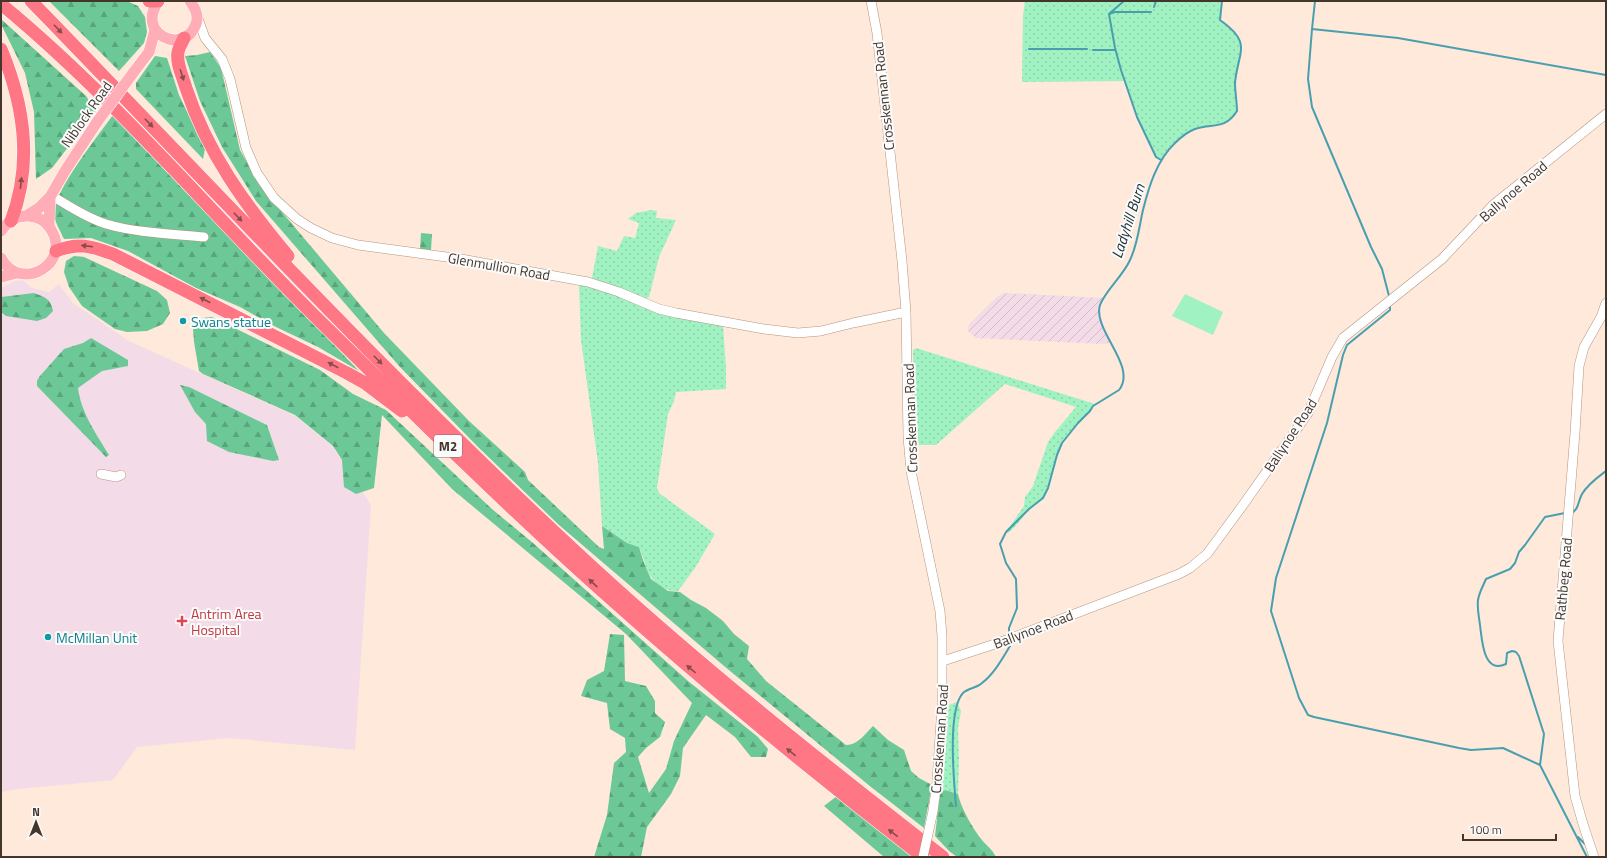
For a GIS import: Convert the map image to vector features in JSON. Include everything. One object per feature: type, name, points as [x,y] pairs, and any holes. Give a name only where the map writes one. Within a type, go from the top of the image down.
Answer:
[{"type":"highway","name":"M2","points":[[31,1],[359,342],[498,479],[576,552],[758,710],[943,857]]},
{"type":"highway","points":[[149,1],[158,1]]},
{"type":"highway","name":"M2","points":[[1,4],[36,33],[89,83],[325,327],[494,491],[600,590],[781,745],[923,857]]},
{"type":"highway","points":[[187,36],[178,51],[179,65],[191,101],[224,172],[244,202],[267,231],[327,301],[359,342]]},
{"type":"highway","points":[[1,49],[14,84],[23,133],[24,158],[18,202],[4,226]]},
{"type":"highway","points":[[56,251],[66,246],[87,245],[113,254],[365,383],[435,434]]},
{"type":"main road","points":[[158,1],[152,15],[152,23],[155,30],[159,34],[170,40]]},
{"type":"main road","points":[[187,36],[194,28],[196,21],[194,6]]},
{"type":"main road","name":"Niblock Road","points":[[4,226],[39,208],[51,196],[65,171],[97,122],[148,52],[155,30]]},
{"type":"main road","name":"Niblock Road","points":[[148,52],[161,43],[187,36]]},
{"type":"main road","name":"Niblock Road","points":[[48,225],[51,196]]},
{"type":"main road","points":[[2,260],[1,277],[18,273],[36,273],[44,269],[53,258],[56,251],[54,233],[48,225],[41,220],[26,216]]},
{"type":"main road","points":[[2,260],[9,268],[18,273]]},
{"type":"street","name":"Crosskennan Road","points":[[872,1],[877,33],[906,312],[910,471],[940,612],[943,662],[938,775],[933,811],[923,857]]},
{"type":"street","name":"Glenmullion Road","points":[[194,6],[205,38],[216,51],[229,74],[246,148],[260,178],[274,198],[297,218],[311,228],[332,238],[372,248],[461,259],[566,277],[602,286],[659,309],[782,332],[810,333],[906,312]]},
{"type":"street","points":[[187,36],[205,38]]},
{"type":"street","name":"Ballynoe Road","points":[[943,662],[1001,642],[1172,576],[1190,568],[1198,562],[1207,554],[1308,414],[1332,357],[1343,338],[1434,266],[1494,205],[1606,114]]},
{"type":"street","points":[[51,196],[106,224],[123,228],[204,237]]},
{"type":"street","name":"Rathbeg Road","points":[[1594,857],[1575,796],[1558,641],[1579,366],[1584,347],[1601,317],[1606,303]]},
{"type":"street","points":[[101,474],[116,477],[121,475]]},
{"type":"shaded area","name":"Antrim Area Hospital","points":[[23,280],[32,288],[49,292],[59,284],[73,303],[129,341],[295,416],[332,446],[371,505],[355,750],[229,738],[137,747],[113,780],[1,792],[1,288],[15,281]]},
{"type":"shaded area","points":[[1004,293],[1104,298],[1099,310],[1106,333],[1111,342],[1104,344],[976,338],[968,331],[969,324],[998,296]]},
{"type":"green space","points":[[49,1],[127,1],[138,6],[145,17],[147,32],[144,43],[119,71]]},
{"type":"green space","points":[[1025,1],[1222,1],[1220,20],[1239,37],[1241,41],[1241,56],[1235,83],[1237,111],[1233,117],[1224,124],[1196,129],[1180,137],[1163,155],[1161,160],[1156,157],[1137,117],[1125,81],[1022,82],[1023,15]]},
{"type":"green space","points":[[1,19],[86,96],[96,111],[52,168],[36,179],[34,112],[25,73],[1,24]]},
{"type":"green space","points":[[210,52],[221,68],[240,150],[260,186],[384,333],[469,421],[525,472],[528,480],[599,547],[604,549],[602,526],[627,543],[639,547],[651,579],[668,591],[680,592],[706,608],[723,621],[734,634],[749,646],[747,659],[766,681],[846,745],[850,745],[858,741],[873,726],[888,740],[904,750],[911,771],[919,778],[932,785],[924,828],[871,787],[724,666],[559,525],[478,447],[400,367],[256,201],[222,147],[200,101],[185,56]]},
{"type":"green space","points":[[155,56],[167,58],[179,95],[205,149],[203,159],[136,89],[136,83]]},
{"type":"green space","points":[[113,115],[359,371],[318,347],[276,327],[240,307],[196,288],[128,251],[91,238],[64,239],[54,216],[56,203],[78,163]]},
{"type":"green space","points":[[651,210],[657,211],[656,218],[676,220],[659,257],[649,297],[646,299],[592,278],[598,246],[617,251],[624,236],[635,238],[639,223],[628,219],[636,213]]},
{"type":"green space","points":[[421,233],[432,234],[431,250],[420,249]]},
{"type":"green space","points":[[74,256],[84,257],[157,291],[167,300],[170,313],[163,324],[147,331],[127,332],[115,329],[82,306],[69,287],[64,272],[66,261]]},
{"type":"green space","points":[[581,284],[599,289],[664,314],[723,325],[726,389],[676,392],[668,414],[657,488],[659,493],[715,534],[695,568],[678,591],[660,586],[651,577],[639,547],[627,543],[602,526],[598,463],[581,340],[579,286]]},
{"type":"green space","points":[[34,293],[44,297],[51,304],[53,311],[46,318],[37,321],[6,316],[1,312],[1,297]]},
{"type":"green space","points":[[1185,294],[1223,312],[1213,335],[1172,316]]},
{"type":"green space","points":[[212,317],[320,370],[353,394],[386,410],[492,509],[533,543],[688,681],[758,737],[768,749],[766,757],[751,757],[735,737],[706,715],[683,748],[680,776],[671,794],[647,827],[641,857],[594,857],[607,815],[614,763],[626,752],[625,738],[610,729],[607,703],[581,696],[587,680],[604,671],[610,634],[624,635],[625,681],[646,686],[655,701],[655,713],[665,722],[660,737],[646,748],[638,757],[649,793],[666,769],[674,741],[692,703],[626,634],[452,489],[382,415],[374,488],[356,494],[344,487],[342,460],[333,446],[295,415],[199,371],[193,328],[202,318]]},
{"type":"green space","points":[[91,338],[128,360],[128,366],[102,371],[78,388],[82,406],[86,415],[109,455],[106,457],[37,386],[39,377],[64,349],[83,343]]},
{"type":"green space","points":[[916,348],[1095,404],[1061,444],[1045,495],[1030,507],[1008,533],[1006,532],[1024,506],[1025,497],[1033,486],[1048,442],[1076,407],[1005,384],[936,445],[915,445],[913,350]]},
{"type":"green space","points":[[180,385],[189,387],[267,425],[279,460],[273,461],[229,452],[207,441],[206,424],[195,412]]},
{"type":"green space","points":[[957,702],[961,711],[958,728],[958,794],[945,790],[940,793],[946,706]]},
{"type":"green space","points":[[945,790],[958,794],[971,824],[996,857],[957,857],[935,836],[940,793]]},
{"type":"green space","points":[[837,796],[914,857],[884,857],[824,806]]},
{"type":"waterway","points":[[1110,13],[1124,1]]},
{"type":"waterway","points":[[1154,7],[1156,1]]},
{"type":"waterway","name":"Ladyhill Burn","points":[[1009,633],[1009,628],[1017,608],[1016,579],[1006,563],[1000,544],[1006,532],[1029,509],[1043,498],[1048,488],[1057,455],[1062,443],[1093,406],[1119,390],[1123,380],[1123,370],[1102,325],[1099,315],[1100,305],[1106,294],[1127,266],[1133,254],[1145,201],[1154,174],[1163,157],[1184,135],[1201,127],[1218,125],[1228,121],[1237,111],[1235,83],[1241,48],[1237,35],[1220,20],[1222,1]]},
{"type":"waterway","points":[[1312,29],[1315,1]]},
{"type":"waterway","points":[[1109,14],[1115,12],[1151,12]]},
{"type":"waterway","points":[[1109,14],[1115,48],[1137,117],[1156,157],[1161,160]]},
{"type":"waterway","points":[[1389,296],[1382,269],[1371,247],[1312,107],[1308,79],[1312,29],[1398,38],[1606,75]]},
{"type":"waterway","points":[[1029,49],[1087,49]]},
{"type":"waterway","points":[[1093,50],[1115,50]]},
{"type":"waterway","points":[[1390,307],[1390,310],[1347,345],[1343,355],[1327,423],[1276,578],[1271,611],[1299,698],[1308,715],[1314,717],[1471,750],[1503,748],[1540,765]]},
{"type":"waterway","points":[[1571,513],[1576,510],[1582,494],[1587,487],[1606,471]]},
{"type":"waterway","points":[[1565,513],[1545,517],[1519,552],[1515,563],[1510,569],[1486,579],[1479,597],[1478,609],[1483,646],[1488,660],[1493,665],[1498,666],[1506,664],[1507,653],[1512,651],[1516,652],[1519,656],[1544,734],[1540,765],[1587,857]]},
{"type":"waterway","name":"Ladyhill Burn","points":[[956,806],[953,730],[958,702],[963,693],[980,685],[998,666],[1010,646],[1010,642]]},
{"type":"waterway","points":[[1578,837],[1586,845]]},
{"type":"place","name":"Swans statue","points":[[183,321]]},
{"type":"place","name":"Antrim Area Hospital","points":[[182,621]]},
{"type":"place","name":"McMillan Unit","points":[[48,637]]}]
